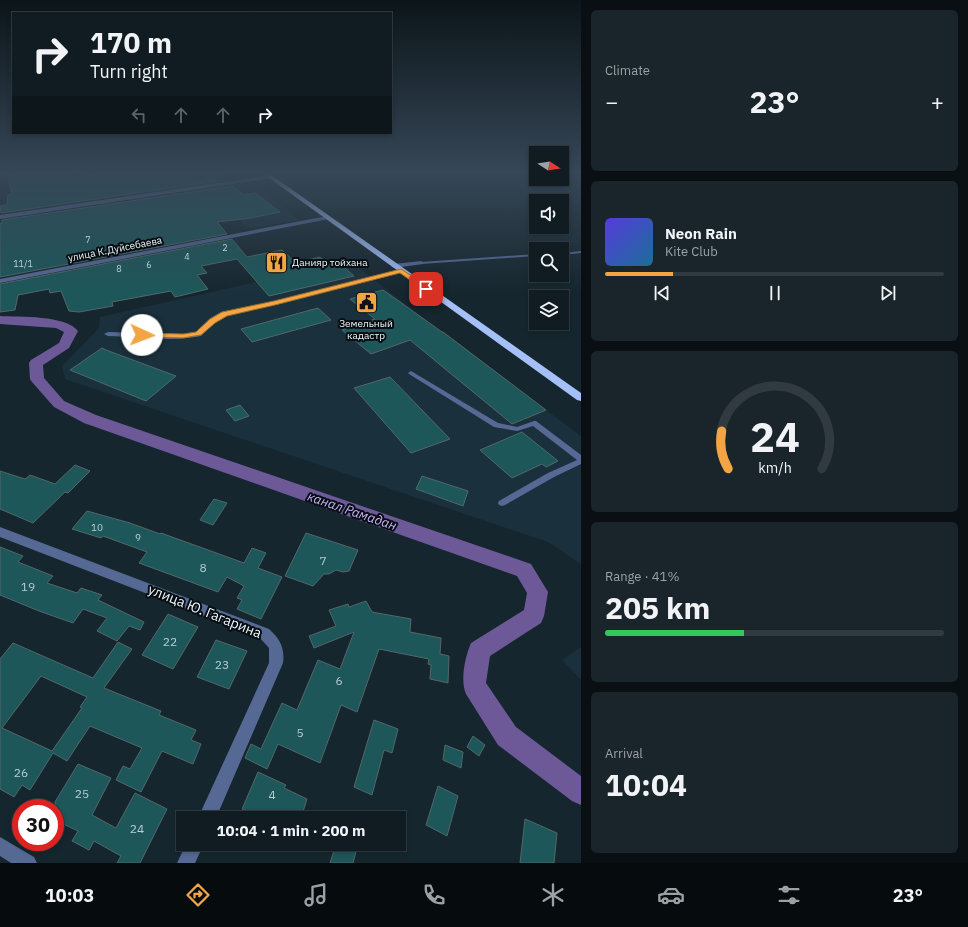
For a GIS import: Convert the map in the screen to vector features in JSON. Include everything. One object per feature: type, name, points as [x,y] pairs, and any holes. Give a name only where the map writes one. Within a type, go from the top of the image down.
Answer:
[{"type":"highway","points":[[319,212],[581,398]]},
{"type":"street","points":[[0,217],[32,212]]},
{"type":"street","name":"улица К.Дуйсебаева","points":[[0,281],[327,218]]},
{"type":"street","points":[[108,334],[183,336],[198,334],[212,321],[224,314],[275,303],[398,268],[422,263]]},
{"type":"street","name":"улица Ю. Гагарина","points":[[0,532],[264,633],[274,642],[278,651],[276,663],[210,811]]},
{"type":"street","points":[[0,846],[28,863]]},
{"type":"street","points":[[186,863],[192,851]]},
{"type":"lane","points":[[569,253],[581,252]]},
{"type":"lane","points":[[422,263],[529,256]]},
{"type":"lane","points":[[411,373],[496,425],[517,429],[534,423],[581,460],[550,475],[502,503]]},
{"type":"shaded area","points":[[232,212],[290,212],[299,220],[248,229]]},
{"type":"shaded area","points":[[350,261],[439,330],[581,436],[581,564],[548,542],[65,379],[62,366],[99,328],[100,317]]},
{"type":"shaded area","points":[[581,647],[581,680],[562,660]]},
{"type":"building","points":[[54,212],[279,212],[251,218],[217,222],[227,234],[0,277],[0,223],[2,223],[2,220]]},
{"type":"building","points":[[232,239],[247,257],[282,250],[296,263],[320,257],[327,263],[337,261],[354,276],[269,296],[237,259],[201,266],[207,273],[197,275],[208,289],[175,297],[171,291],[112,302],[113,306],[79,312],[69,311],[61,291],[50,293],[49,289],[18,295],[15,310],[0,312],[0,284]]},
{"type":"building","points":[[383,290],[443,332],[546,410],[512,424],[410,340],[371,354],[342,330],[375,319],[350,299]]},
{"type":"building","points":[[318,308],[331,320],[252,342],[241,329]]},
{"type":"building","points":[[102,348],[176,376],[146,401],[70,370]]},
{"type":"building","points":[[390,377],[450,439],[411,453],[354,388]]},
{"type":"building","points":[[240,405],[249,416],[235,421],[226,410]]},
{"type":"building","points":[[522,432],[558,461],[546,467],[542,464],[512,478],[480,450]]},
{"type":"building","points":[[75,465],[90,471],[68,493],[65,492],[33,523],[0,509],[0,471],[25,479],[30,475],[55,484]]},
{"type":"building","points":[[422,476],[468,491],[463,506],[416,489]]},
{"type":"building","points":[[214,499],[227,503],[213,525],[200,520]]},
{"type":"building","points":[[87,511],[130,523],[160,534],[161,533],[244,563],[252,548],[266,553],[258,568],[282,577],[261,619],[237,609],[242,600],[237,598],[244,586],[227,577],[218,592],[139,563],[147,552],[103,536],[101,538],[72,529]]},
{"type":"building","points":[[306,533],[358,550],[349,571],[343,572],[336,570],[329,574],[324,574],[313,586],[285,576]]},
{"type":"building","points":[[0,547],[23,556],[18,562],[53,576],[47,583],[77,593],[81,588],[102,595],[98,600],[144,622],[140,630],[129,626],[117,641],[97,631],[107,618],[83,609],[73,623],[0,595]]},
{"type":"building","points":[[366,601],[372,612],[411,619],[410,632],[441,638],[440,654],[449,656],[448,683],[430,679],[431,665],[428,664],[429,659],[379,649],[357,712],[341,705],[320,763],[278,744],[267,769],[245,758],[251,744],[261,749],[282,703],[297,710],[318,660],[340,669],[354,632],[314,648],[309,636],[336,626],[329,610],[348,604],[349,607]]},
{"type":"building","points":[[168,614],[198,627],[173,669],[142,655]]},
{"type":"building","points":[[216,640],[247,651],[229,689],[197,677]]},
{"type":"building","points":[[118,642],[132,649],[104,688],[161,711],[159,715],[196,730],[191,740],[201,744],[193,764],[162,751],[141,792],[116,780],[123,766],[130,769],[142,748],[90,726],[67,761],[53,753],[30,790],[22,785],[14,797],[0,789],[0,659],[13,643],[93,678]],"holes":[[[41,676],[87,697],[80,707],[82,708],[52,751],[2,728]]]},
{"type":"building","points":[[374,720],[398,729],[392,753],[384,750],[372,795],[354,787]]},
{"type":"building","points":[[473,736],[485,745],[479,756],[467,747]]},
{"type":"building","points":[[445,745],[463,752],[461,768],[443,760]]},
{"type":"building","points":[[78,764],[111,778],[92,815],[116,828],[135,793],[167,809],[140,863],[117,863],[121,856],[94,841],[89,850],[72,841],[78,831],[64,824],[64,799],[57,799]]},
{"type":"building","points":[[258,772],[286,785],[284,788],[307,799],[303,811],[246,811],[242,809]]},
{"type":"building","points":[[438,786],[458,796],[447,836],[426,825]]},
{"type":"building","points":[[525,819],[557,833],[554,863],[520,863]]},
{"type":"building","points":[[334,851],[356,851],[353,863],[330,863]]},
{"type":"waterway","name":"канал Рамадан","points":[[0,320],[59,324],[71,331],[64,345],[36,363],[37,379],[59,404],[90,419],[524,570],[538,592],[533,616],[479,650],[474,686],[507,736],[581,792]]},
{"type":"place","name":"Данияр тойхана","points":[[276,262]]},
{"type":"place","name":"Земельный кадастр","points":[[366,303]]},
{"type":"route","points":[[142,335],[183,336],[198,334],[218,317],[236,310],[275,303],[401,270],[426,289]]}]
